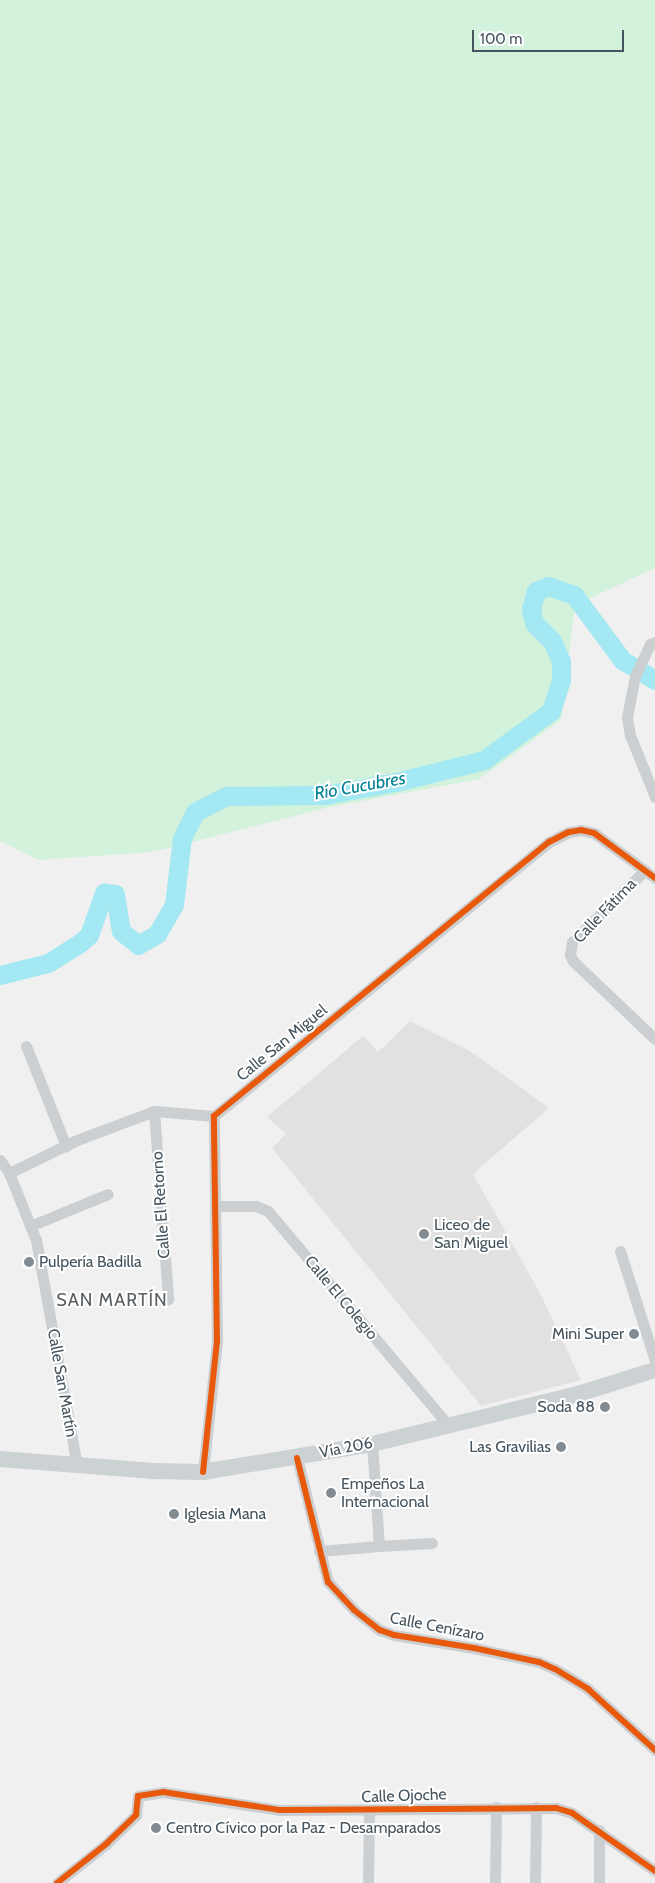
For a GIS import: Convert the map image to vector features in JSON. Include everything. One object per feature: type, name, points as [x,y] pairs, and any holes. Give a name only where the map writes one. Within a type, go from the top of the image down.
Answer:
[{"type":"main road","name":"Vía 206","points":[[0,1459],[77,1466],[204,1472],[372,1444],[575,1395],[655,1370]]},
{"type":"street","points":[[655,642],[650,644],[635,676],[627,716],[630,735],[655,797]]},
{"type":"street","name":"Calle San Miguel","points":[[214,1116],[549,842],[569,832],[581,830],[594,833],[655,878]]},
{"type":"street","name":"Calle Fátima","points":[[645,870],[572,942],[570,955],[572,961],[655,1039]]},
{"type":"street","points":[[26,1046],[66,1146]]},
{"type":"street","points":[[8,1173],[66,1146],[154,1111],[214,1116],[217,1206],[217,1342],[204,1472]]},
{"type":"street","name":"Calle El Retorno","points":[[154,1111],[168,1299]]},
{"type":"street","name":"Calle San Martín","points":[[0,1160],[8,1173],[36,1240],[77,1466]]},
{"type":"street","points":[[30,1226],[108,1194]]},
{"type":"street","name":"Calle El Colegio","points":[[217,1206],[256,1206],[268,1211],[448,1425]]},
{"type":"street","points":[[620,1251],[655,1360]]},
{"type":"street","points":[[372,1444],[378,1546]]},
{"type":"street","name":"Calle Cenízaro","points":[[297,1458],[328,1582],[354,1610],[380,1630],[394,1636],[474,1648],[539,1662],[555,1668],[588,1689],[655,1750]]},
{"type":"street","points":[[319,1551],[432,1543]]},
{"type":"street","name":"Calle Ojoche","points":[[57,1883],[106,1844],[136,1815],[138,1796],[163,1792],[279,1810],[369,1811],[496,1807],[556,1808],[572,1813],[599,1830],[655,1871]]},
{"type":"street","points":[[495,1883],[496,1807]]},
{"type":"street","points":[[535,1883],[536,1807]]},
{"type":"street","points":[[368,1883],[369,1811]]},
{"type":"street","points":[[599,1830],[599,1883]]},
{"type":"shaded area","name":"Liceo de San Miguel","points":[[410,1021],[470,1051],[549,1108],[473,1174],[541,1295],[581,1380],[481,1406],[272,1148],[286,1134],[267,1117],[363,1036],[378,1052]]},
{"type":"green space","points":[[0,0],[655,0],[655,568],[575,605],[561,720],[479,779],[330,807],[152,852],[38,860],[0,841]]},
{"type":"waterway","name":"Río Cucubres","points":[[0,975],[48,963],[80,943],[89,935],[104,893],[115,894],[121,931],[138,945],[157,934],[174,905],[182,838],[195,812],[227,796],[325,795],[396,782],[484,760],[551,711],[561,681],[561,661],[552,641],[534,623],[531,609],[536,591],[548,586],[574,595],[623,661],[634,667]]},
{"type":"waterway","name":"Río Cucubres","points":[[642,672],[655,680]]},
{"type":"cycle path","points":[[203,1472],[217,1342],[214,1116],[549,842],[569,832],[581,830],[594,833],[655,878]]},
{"type":"cycle path","points":[[297,1458],[328,1582],[354,1610],[380,1630],[394,1635],[474,1648],[539,1662],[555,1669],[588,1689],[655,1750]]},
{"type":"cycle path","points":[[57,1883],[106,1844],[136,1815],[138,1796],[163,1792],[279,1810],[556,1808],[572,1813],[655,1871]]},
{"type":"place","name":"Liceo de San Miguel","points":[[424,1234]]},
{"type":"place","name":"Pulpería Badilla","points":[[29,1262]]},
{"type":"place","name":"Mini Super","points":[[634,1334]]},
{"type":"place","name":"Soda 88","points":[[605,1407]]},
{"type":"place","name":"Las Gravilias","points":[[561,1447]]},
{"type":"place","name":"Empeños La Internacional","points":[[331,1493]]},
{"type":"place","name":"Iglesia Mana","points":[[174,1514]]},
{"type":"place","name":"Centro Cívico por la Paz - Desamparados","points":[[156,1828]]},
{"type":"district","name":"SAN MARTÍN","points":[[112,1300]]}]
